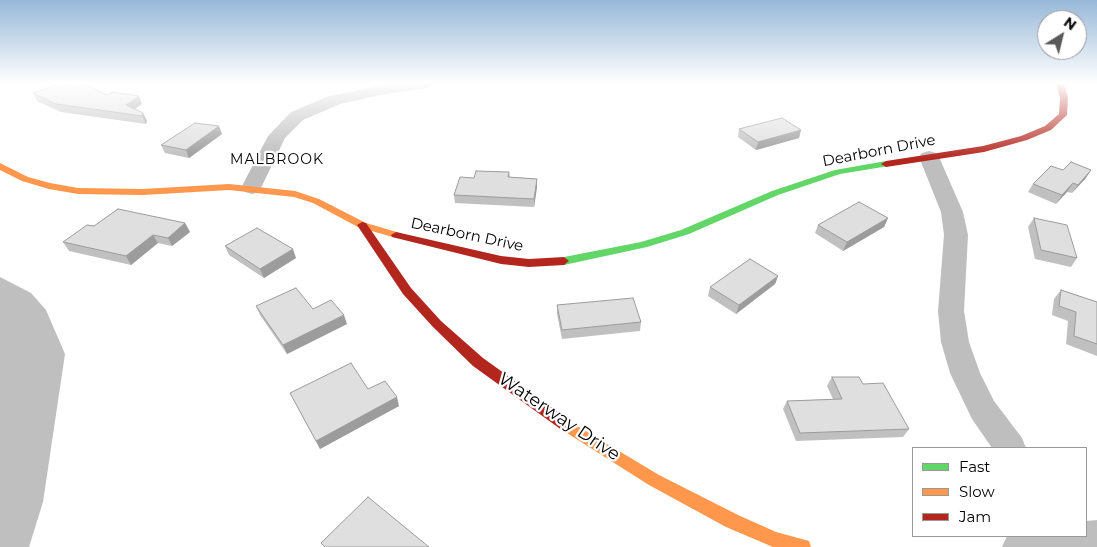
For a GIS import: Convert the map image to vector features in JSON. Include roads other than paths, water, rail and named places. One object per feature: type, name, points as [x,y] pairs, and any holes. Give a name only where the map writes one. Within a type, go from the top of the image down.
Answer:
[{"type":"street","points":[[252,188],[277,136],[297,116],[312,109]]},
{"type":"street","name":"Dearborn Drive","points":[[0,166],[25,179],[49,186],[78,191],[143,192],[229,187],[252,188],[302,196],[362,224],[411,240],[484,257],[529,263],[556,263],[611,253],[676,235],[713,222],[775,193],[838,172],[1011,142],[1048,128],[1057,122],[1062,115],[1063,109]]},
{"type":"street","points":[[929,157],[952,212],[956,235],[951,311],[955,342],[965,373],[983,410],[1009,447]]},
{"type":"street","name":"Waterway Drive","points":[[362,224],[408,292],[437,324],[478,362],[550,415],[654,480],[732,521],[776,540],[803,547]]},
{"type":"street","points":[[1087,524],[1097,533]]},
{"type":"street","points":[[1021,547],[1097,538]]},
{"type":"district","name":"MALBROOK","points":[[277,160]]}]
